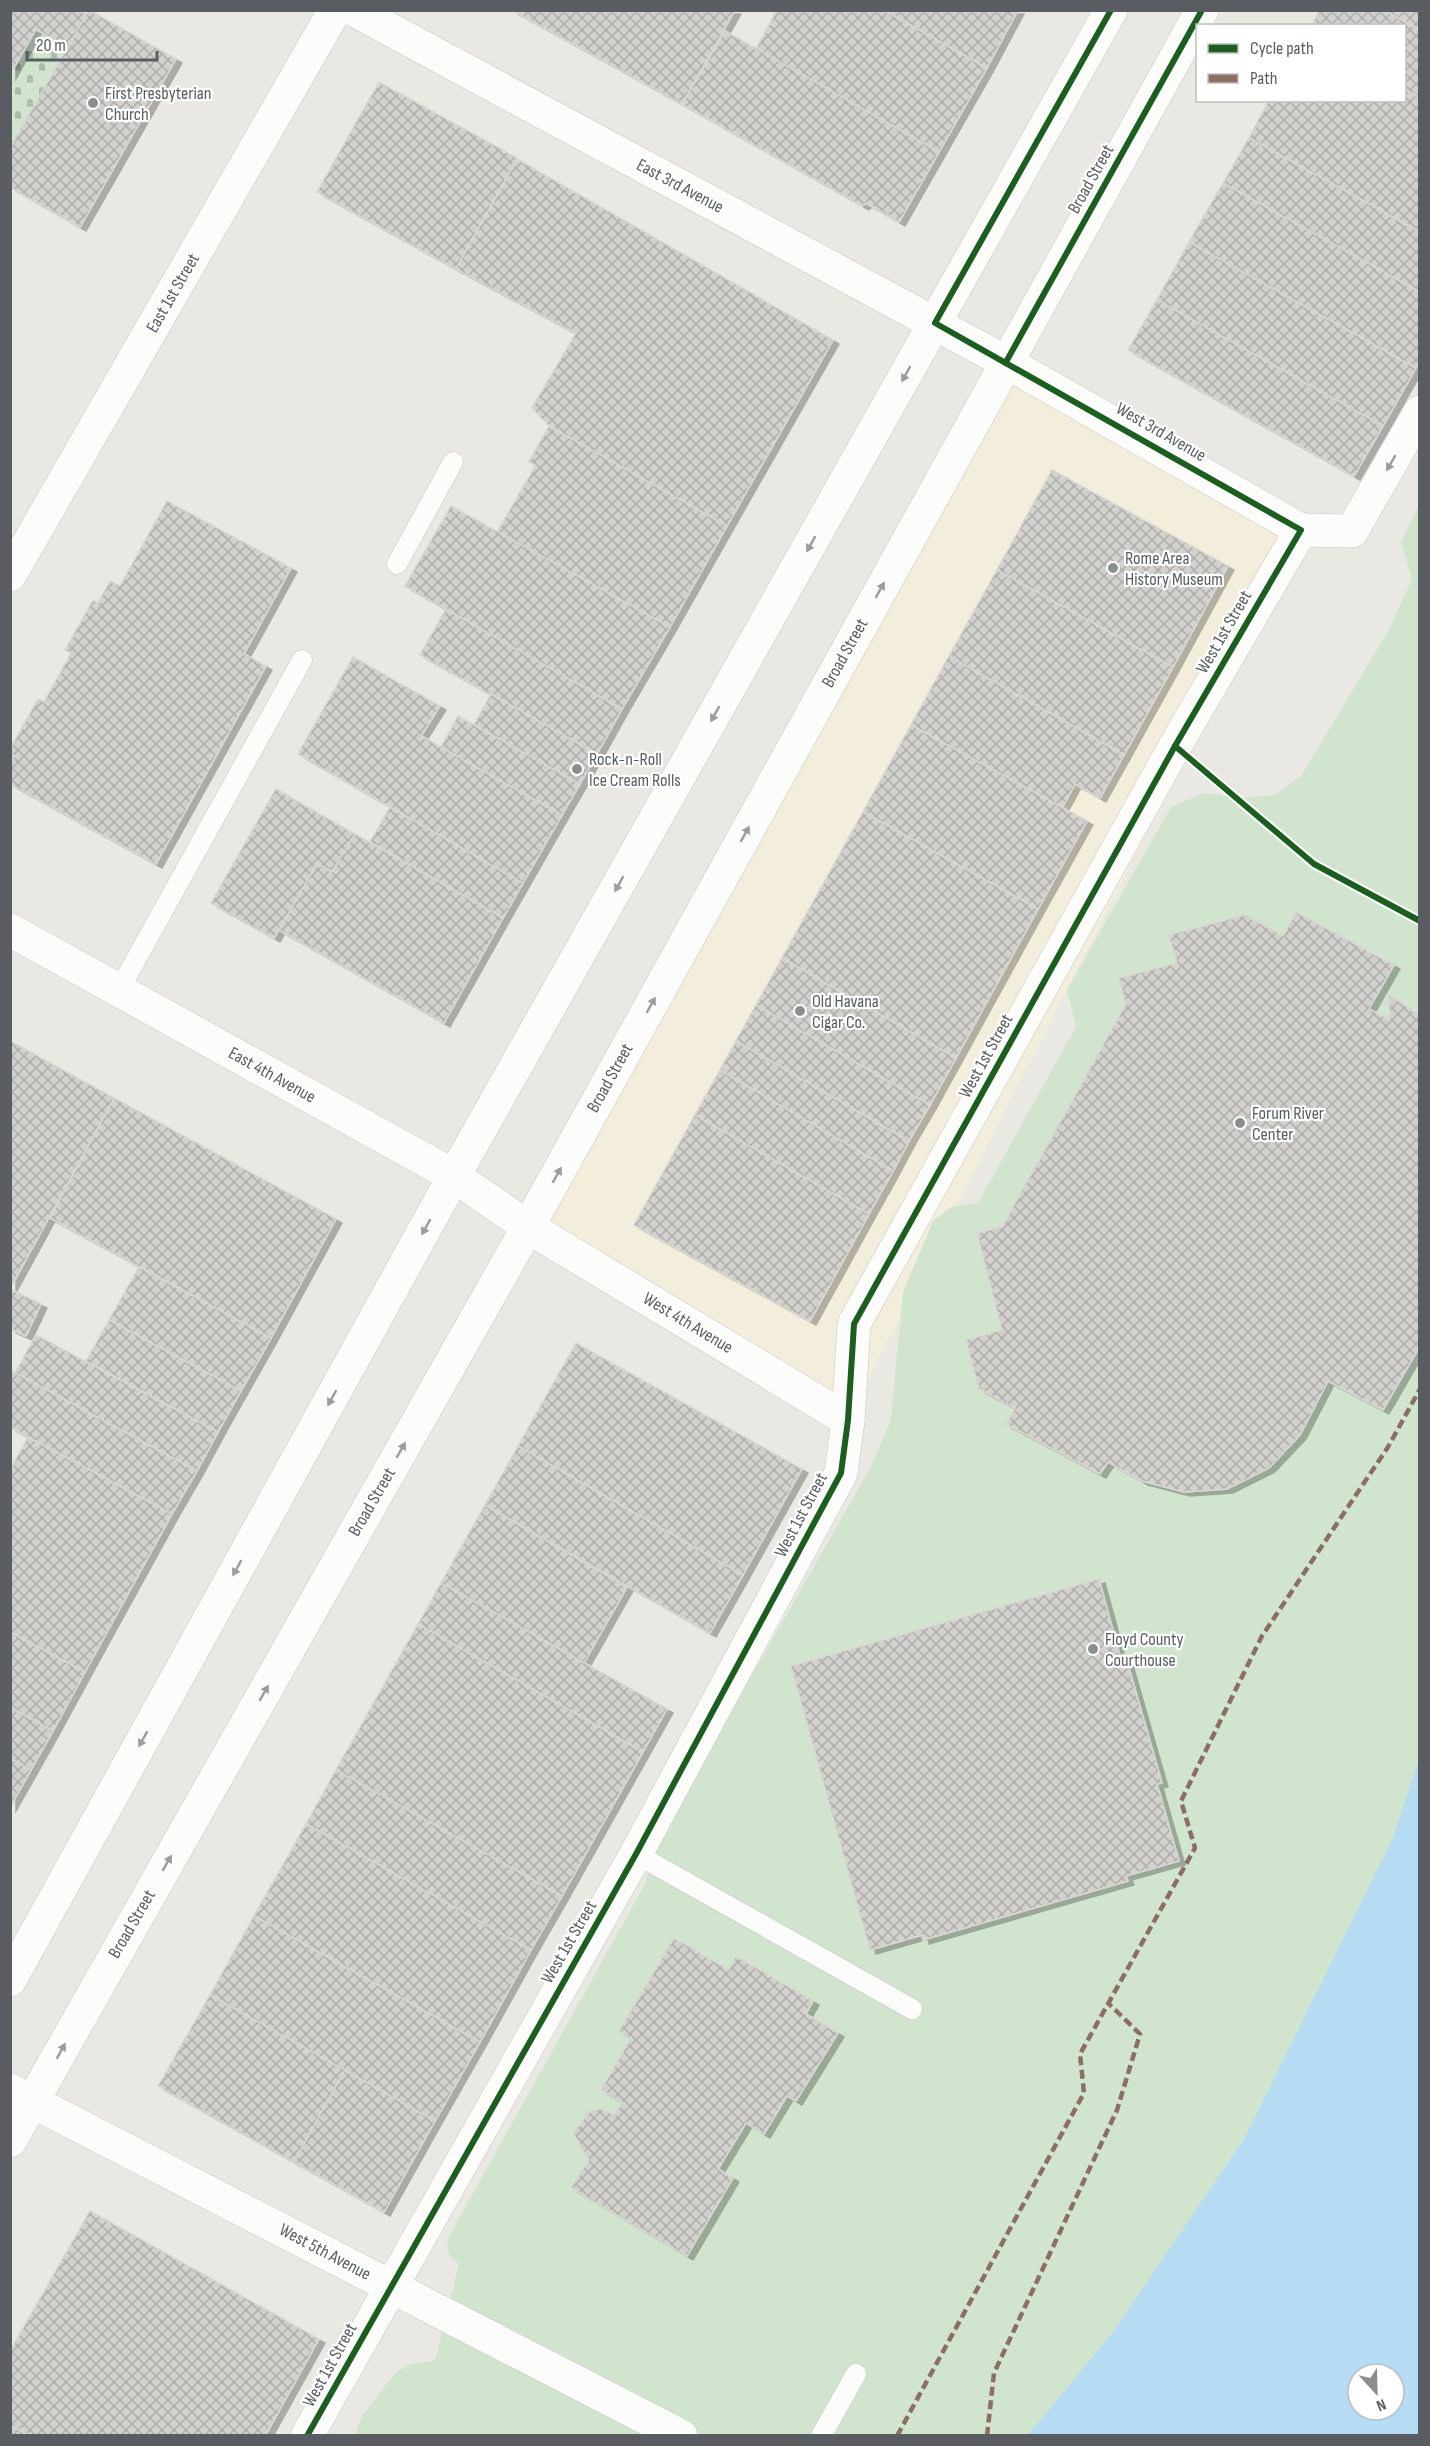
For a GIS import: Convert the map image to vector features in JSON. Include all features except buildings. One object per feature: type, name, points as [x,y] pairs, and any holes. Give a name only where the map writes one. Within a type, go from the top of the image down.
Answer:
[{"type":"street","name":"East 1st Street","points":[[10,575],[335,10]]},
{"type":"street","name":"East 3rd Avenue","points":[[354,10],[1006,362]]},
{"type":"street","points":[[10,1980],[454,1176],[1111,10]]},
{"type":"street","name":"Broad Street","points":[[10,2141],[22,2096],[528,1227],[1202,10]]},
{"type":"street","name":"West 3rd Avenue","points":[[1006,362],[1301,530]]},
{"type":"street","points":[[1301,530],[1352,531],[1419,412]]},
{"type":"street","name":"West 1st Street","points":[[307,2436],[636,1854],[841,1473],[848,1420],[854,1324],[1175,746],[1301,530]]},
{"type":"street","name":"East 4th Avenue","points":[[10,930],[454,1176],[528,1227]]},
{"type":"street","name":"West 4th Avenue","points":[[528,1227],[848,1420]]},
{"type":"street","name":"West 5th Avenue","points":[[22,2096],[681,2436]]},
{"type":"lane","points":[[397,564],[453,462]]},
{"type":"lane","points":[[118,990],[302,660]]},
{"type":"lane","points":[[636,1854],[912,2009]]},
{"type":"lane","points":[[821,2436],[856,2374]]},
{"type":"shaded area","points":[[1006,362],[1301,530],[848,1420],[528,1227]]},
{"type":"green space","points":[[36,29],[67,48],[11,148],[11,75]]},
{"type":"green space","name":"Floyd County Courthouse","points":[[1419,505],[1420,2304],[1369,2362],[1346,2362],[1346,2422],[1360,2422],[1362,2435],[356,2436],[362,2416],[394,2375],[413,2364],[435,2361],[459,2264],[449,2255],[447,2240],[643,1888],[662,1833],[872,1465],[891,1419],[903,1292],[933,1221],[951,1207],[978,1203],[1076,1027],[1067,990],[1171,807],[1204,793],[1241,798],[1274,795],[1301,776],[1390,628],[1412,579],[1401,542]]},
{"type":"water","points":[[1419,1759],[1419,2435],[1028,2435],[1114,2331],[1244,2139],[1393,1838]]},
{"type":"marked path","points":[[897,2436],[1084,2093],[1080,2054],[1195,1848],[1181,1801],[1262,1636],[1388,1447],[1420,1389]]},
{"type":"marked path","points":[[987,2436],[994,2373],[1117,2110],[1140,2034],[1108,2003]]},
{"type":"cycle path","points":[[307,2436],[636,1854],[841,1473],[848,1420],[854,1324],[1175,746],[1301,530],[935,323],[1111,10]]},
{"type":"cycle path","points":[[1006,362],[1202,10]]},
{"type":"cycle path","points":[[1175,746],[1314,864],[1420,921]]},
{"type":"place","name":"First Presbyterian Church","points":[[93,103]]},
{"type":"place","name":"Rome Area History Museum","points":[[1113,568]]},
{"type":"place","name":"Rock-n-Roll Ice Cream Rolls","points":[[577,769]]},
{"type":"place","name":"Old Havana Cigar Co.","points":[[800,1011]]},
{"type":"place","name":"Forum River Center","points":[[1240,1123]]},
{"type":"place","name":"Floyd County Courthouse","points":[[1093,1649]]}]
